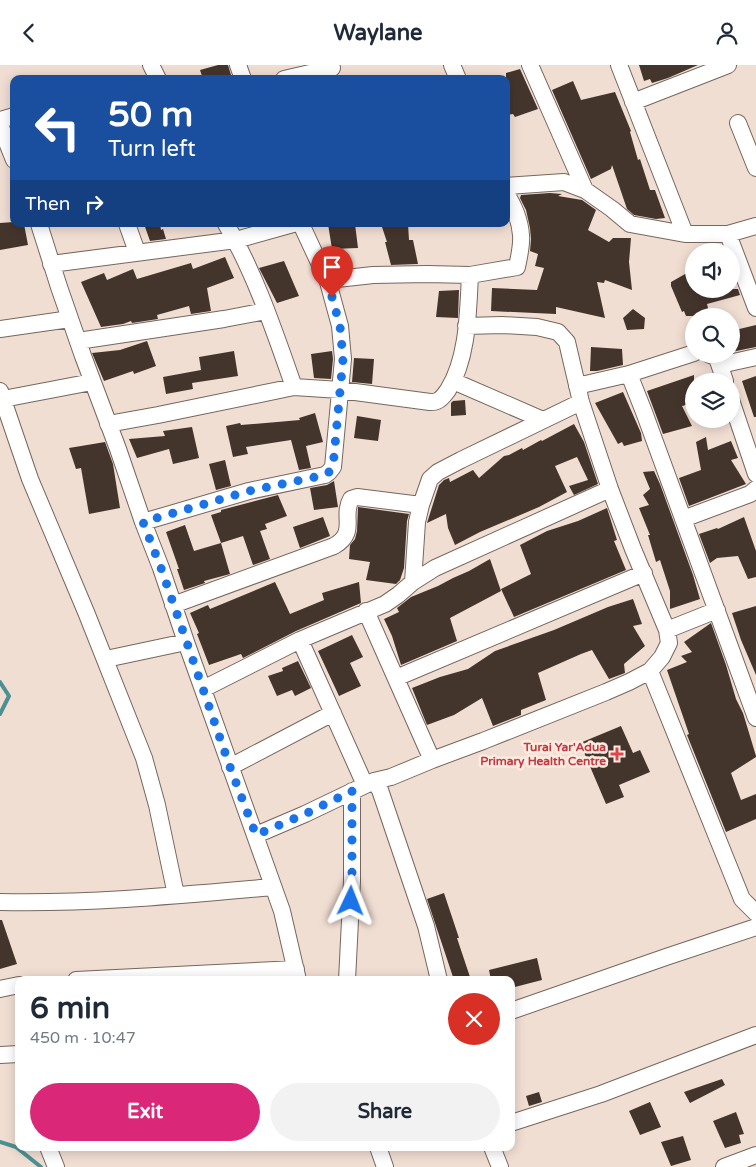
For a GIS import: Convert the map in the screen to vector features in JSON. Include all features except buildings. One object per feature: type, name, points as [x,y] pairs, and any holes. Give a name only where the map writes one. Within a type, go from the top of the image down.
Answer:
[{"type":"street","points":[[530,65],[585,190]]},
{"type":"street","points":[[619,65],[685,234]]},
{"type":"street","points":[[633,102],[728,65]]},
{"type":"street","points":[[301,75],[332,68]]},
{"type":"street","points":[[738,123],[756,168]]},
{"type":"street","points":[[0,125],[10,150]]},
{"type":"street","points":[[510,186],[564,182],[585,190],[630,223],[685,234],[728,234],[756,226]]},
{"type":"street","points":[[328,282],[337,279],[374,275],[470,275],[517,267],[521,235],[517,215],[510,200]]},
{"type":"street","points":[[39,227],[92,382],[161,568],[282,911],[297,975],[253,976]]},
{"type":"street","points":[[128,227],[137,252]]},
{"type":"street","points":[[228,227],[244,255],[294,387]]},
{"type":"street","points":[[51,264],[236,240],[282,227]]},
{"type":"street","points":[[143,522],[249,491],[325,475],[333,467],[343,359],[340,326],[328,282],[302,227]]},
{"type":"street","points":[[728,234],[756,308]]},
{"type":"street","points":[[108,424],[294,387],[340,390],[436,402],[442,398],[453,381],[461,361],[470,275]]},
{"type":"street","points":[[78,341],[266,311]]},
{"type":"street","points":[[0,329],[70,319]]},
{"type":"street","points":[[256,835],[364,786],[606,692],[650,671],[662,657],[669,643],[667,629],[610,489],[579,394],[567,342],[558,332],[538,327],[466,326]]},
{"type":"street","points":[[413,582],[417,522],[430,479],[438,472],[543,420],[579,394],[629,374],[685,356]]},
{"type":"street","points":[[740,361],[756,357]]},
{"type":"street","points":[[629,374],[756,718]]},
{"type":"street","points":[[453,381],[543,420]]},
{"type":"street","points":[[92,382],[2,395],[30,479],[106,659],[144,758],[157,805],[176,895]]},
{"type":"street","points":[[740,422],[753,455],[756,473]]},
{"type":"street","points":[[203,689],[300,640],[384,604],[413,582],[436,568],[610,489]]},
{"type":"street","points":[[683,519],[750,494],[756,489]]},
{"type":"street","points":[[173,605],[334,546],[343,541],[347,533],[348,504],[351,499],[358,497],[421,505]]},
{"type":"street","points":[[396,678],[644,573]]},
{"type":"street","points":[[667,629],[717,610]]},
{"type":"street","points":[[366,611],[432,760]]},
{"type":"street","points":[[300,640],[364,786],[352,881],[347,976]]},
{"type":"street","points":[[106,659],[186,642]]},
{"type":"street","points":[[650,671],[742,899],[756,913]]},
{"type":"street","points":[[230,767],[333,713]]},
{"type":"street","points":[[364,786],[380,790],[426,926],[438,976]]},
{"type":"street","points":[[0,902],[76,901],[273,887]]},
{"type":"street","points":[[515,1010],[756,927]]},
{"type":"street","points":[[0,989],[15,986]]},
{"type":"street","points":[[515,1122],[601,1094],[756,1035]]},
{"type":"street","points":[[0,1055],[15,1054]]},
{"type":"street","points":[[50,1151],[56,1167]]},
{"type":"street","points":[[379,1151],[385,1167]]},
{"type":"street","points":[[494,1151],[500,1167]]},
{"type":"street","points":[[724,1167],[756,1155]]},
{"type":"waterway","points":[[0,682],[9,696],[0,714]]},
{"type":"waterway","points":[[0,1142],[15,1147]]},
{"type":"waterway","points":[[21,1151],[41,1167]]},
{"type":"place","name":"Turai Yar'Adua Primary Health Centre","points":[[617,754]]},
{"type":"route","points":[[332,297],[340,326],[343,359],[333,467],[329,472],[325,475],[249,491],[143,522],[256,835],[352,791],[351,901]]}]
